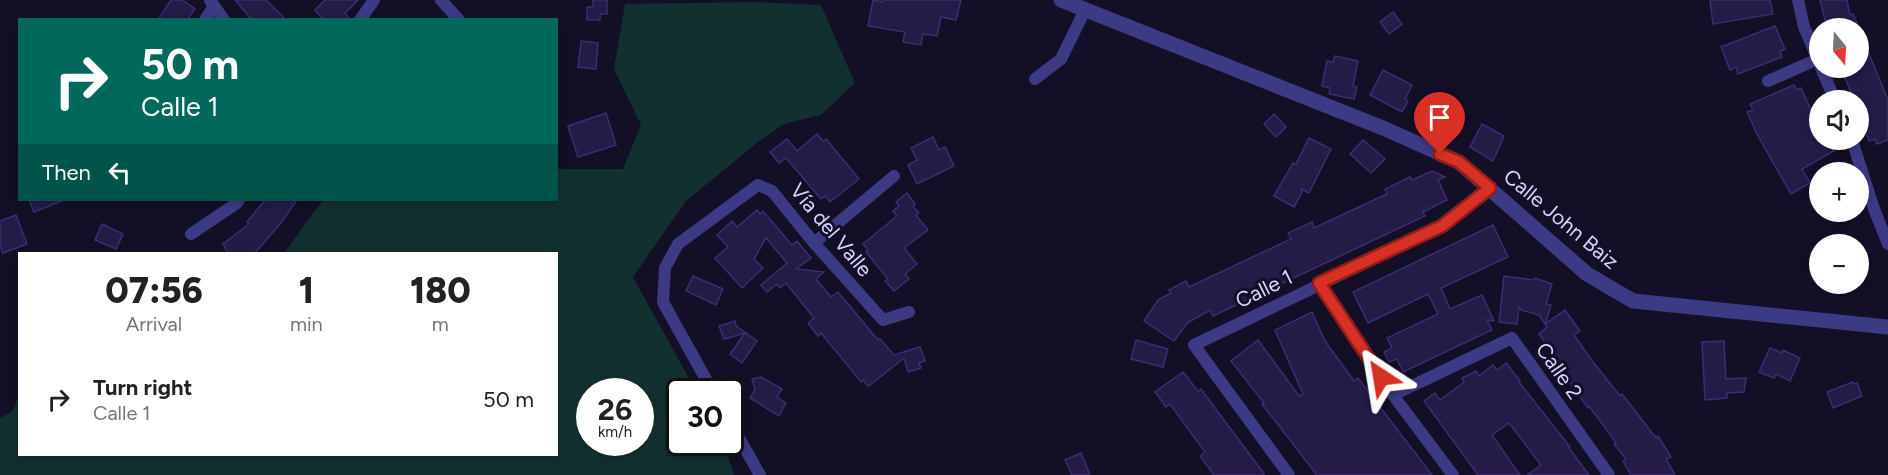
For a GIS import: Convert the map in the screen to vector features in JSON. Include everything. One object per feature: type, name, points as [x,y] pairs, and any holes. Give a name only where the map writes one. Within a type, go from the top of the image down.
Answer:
[{"type":"street","points":[[361,18],[374,0]]},
{"type":"street","points":[[441,0],[457,18]]},
{"type":"street","name":"Calle John Baiz","points":[[1061,0],[1383,128],[1459,162],[1587,274],[1634,301],[1888,327]]},
{"type":"street","points":[[1798,0],[1803,27],[1809,41]]},
{"type":"street","points":[[206,18],[212,3]]},
{"type":"street","points":[[212,3],[223,18]]},
{"type":"street","points":[[1035,79],[1061,59],[1085,9]]},
{"type":"street","points":[[1768,81],[1809,67]]},
{"type":"street","points":[[1855,150],[1888,244]]},
{"type":"street","points":[[814,243],[894,176]]},
{"type":"street","name":"Vía del Valle","points":[[705,378],[663,302],[665,268],[678,244],[758,185],[772,192],[883,320],[909,312]]},
{"type":"street","name":"Calle 1","points":[[1289,475],[1194,345],[1319,283],[1442,226],[1490,188]]},
{"type":"street","points":[[191,234],[238,201]]},
{"type":"street","points":[[1319,283],[1393,395],[1453,475]]},
{"type":"street","name":"Calle 2","points":[[1393,395],[1512,338],[1609,475]]},
{"type":"street","points":[[744,447],[760,475]]},
{"type":"green space","points":[[755,2],[821,5],[855,83],[821,115],[784,124],[758,142],[686,201],[633,277],[689,378],[666,378],[666,456],[728,456],[734,475],[0,475],[0,418],[13,411],[18,398],[18,456],[558,456],[558,252],[285,252],[322,201],[558,201],[558,169],[623,169],[641,125],[614,69],[625,4]]},
{"type":"building","points":[[171,0],[182,0],[195,9],[188,18],[159,18]]},
{"type":"building","points":[[235,0],[266,0],[284,18],[250,18]]},
{"type":"building","points":[[325,0],[358,0],[345,13],[349,18],[322,18],[315,10]]},
{"type":"building","points":[[593,0],[607,0],[607,14],[600,14],[600,20],[587,20],[587,7],[593,7]]},
{"type":"building","points":[[873,0],[882,2],[882,0],[961,0],[956,20],[941,17],[937,36],[923,34],[921,45],[903,42],[905,32],[868,26]]},
{"type":"building","points":[[1710,0],[1770,0],[1773,14],[1713,24]]},
{"type":"building","points":[[1820,0],[1847,0],[1850,15],[1853,14],[1855,18],[1824,18]]},
{"type":"building","points":[[1393,12],[1402,24],[1389,34],[1380,22]]},
{"type":"building","points":[[1775,26],[1785,49],[1780,51],[1782,57],[1738,74],[1736,67],[1730,70],[1721,47]]},
{"type":"building","points":[[581,41],[598,43],[596,69],[578,67]]},
{"type":"building","points":[[1869,54],[1888,100],[1888,140],[1877,144],[1875,139],[1869,141],[1869,90],[1850,90],[1845,78],[1869,78]]},
{"type":"building","points":[[1335,56],[1358,61],[1353,86],[1357,87],[1354,99],[1329,94],[1330,88],[1322,86],[1327,61],[1333,62]]},
{"type":"building","points":[[1383,70],[1412,85],[1405,99],[1408,101],[1402,112],[1370,95]]},
{"type":"building","points":[[1794,85],[1797,90],[1801,88],[1809,106],[1809,150],[1834,151],[1814,162],[1809,162],[1809,165],[1802,169],[1809,184],[1791,194],[1747,112],[1753,110],[1750,104]]},
{"type":"building","points":[[606,113],[616,145],[578,157],[568,126]]},
{"type":"building","points":[[1274,114],[1286,127],[1276,137],[1264,124]]},
{"type":"building","points":[[1482,124],[1504,136],[1493,161],[1470,147]]},
{"type":"building","points":[[817,134],[823,141],[826,139],[859,179],[830,202],[825,196],[821,199],[786,158],[779,163],[770,152],[787,139],[797,151]]},
{"type":"building","points":[[933,137],[939,150],[945,147],[954,166],[917,184],[908,165],[917,160],[911,148]]},
{"type":"building","points":[[1309,138],[1331,149],[1309,193],[1301,189],[1302,192],[1294,207],[1274,196],[1293,163],[1296,164]]},
{"type":"building","points":[[1363,140],[1385,159],[1371,173],[1350,154]]},
{"type":"building","points":[[1432,171],[1445,177],[1438,180],[1447,200],[1423,212],[1425,216],[1213,316],[1210,310],[1187,323],[1174,341],[1144,321],[1158,300],[1171,293],[1169,290],[1186,281],[1189,287],[1291,239],[1288,233],[1312,222],[1314,228],[1387,194],[1385,189],[1410,177],[1412,180]]},
{"type":"building","points":[[907,193],[919,213],[916,215],[928,230],[904,248],[917,264],[905,274],[909,279],[894,291],[885,281],[888,279],[866,252],[868,250],[863,244],[897,216],[893,211],[899,206],[896,202]]},
{"type":"building","points":[[29,201],[62,201],[34,212]]},
{"type":"building","points":[[264,201],[296,201],[256,252],[227,252],[223,244],[249,224],[247,222]]},
{"type":"building","points":[[757,210],[760,214],[763,211],[792,245],[797,241],[811,258],[796,269],[824,272],[816,279],[831,297],[838,292],[878,340],[880,339],[894,355],[920,347],[925,361],[919,363],[921,368],[908,372],[904,358],[870,385],[868,386],[863,380],[861,382],[821,333],[818,336],[808,323],[814,318],[786,283],[780,288],[777,284],[767,292],[761,285],[787,263],[766,238],[754,259],[763,268],[742,288],[715,258],[728,247],[717,235],[732,221],[737,227]]},
{"type":"building","points":[[16,215],[27,244],[3,253],[0,245],[0,221]]},
{"type":"building","points":[[102,224],[123,234],[116,249],[95,240]]},
{"type":"building","points":[[1493,225],[1508,257],[1441,288],[1450,309],[1482,295],[1494,321],[1487,320],[1492,330],[1403,372],[1397,359],[1389,362],[1384,352],[1392,348],[1387,338],[1438,314],[1428,294],[1368,323],[1353,292]]},
{"type":"building","points":[[693,276],[723,289],[716,305],[686,291]]},
{"type":"building","points":[[1504,276],[1534,280],[1535,278],[1552,284],[1546,304],[1551,305],[1545,324],[1539,315],[1521,310],[1519,307],[1517,324],[1499,322]]},
{"type":"building","points":[[1565,310],[1580,331],[1574,335],[1590,358],[1656,438],[1658,436],[1671,457],[1666,459],[1675,475],[1631,475],[1623,461],[1626,459],[1614,444],[1616,443],[1555,362],[1558,360],[1539,334],[1547,327],[1545,324]]},
{"type":"building","points":[[1312,312],[1325,341],[1354,381],[1358,378],[1432,475],[1317,475],[1262,404],[1264,403],[1231,361],[1258,340],[1299,396],[1303,394],[1275,330]]},
{"type":"building","points":[[735,321],[736,326],[757,341],[742,363],[730,354],[745,333],[724,339],[719,326]]},
{"type":"building","points":[[1136,340],[1168,349],[1163,367],[1131,359]]},
{"type":"building","points":[[1724,341],[1726,379],[1746,378],[1744,392],[1727,393],[1727,398],[1705,400],[1702,342]]},
{"type":"building","points":[[1770,348],[1782,353],[1783,350],[1800,358],[1790,381],[1776,374],[1774,378],[1759,372]]},
{"type":"building","points":[[1506,363],[1589,475],[1527,475],[1541,465],[1509,423],[1492,435],[1520,475],[1478,475],[1424,401],[1435,393],[1440,400],[1464,382],[1462,378],[1476,371],[1479,376],[1493,365],[1497,370]]},
{"type":"building","points":[[1183,372],[1198,391],[1201,389],[1265,475],[1214,475],[1200,456],[1205,452],[1170,404],[1166,407],[1155,392]]},
{"type":"building","points":[[761,377],[782,389],[777,397],[786,403],[779,416],[750,398],[755,390],[752,379]]},
{"type":"building","points":[[1853,382],[1857,383],[1862,396],[1833,408],[1827,392]]},
{"type":"building","points":[[1081,453],[1090,475],[1072,475],[1065,460]]},
{"type":"route","points":[[1381,377],[1319,283],[1442,226],[1490,188],[1459,162],[1440,154]]}]
